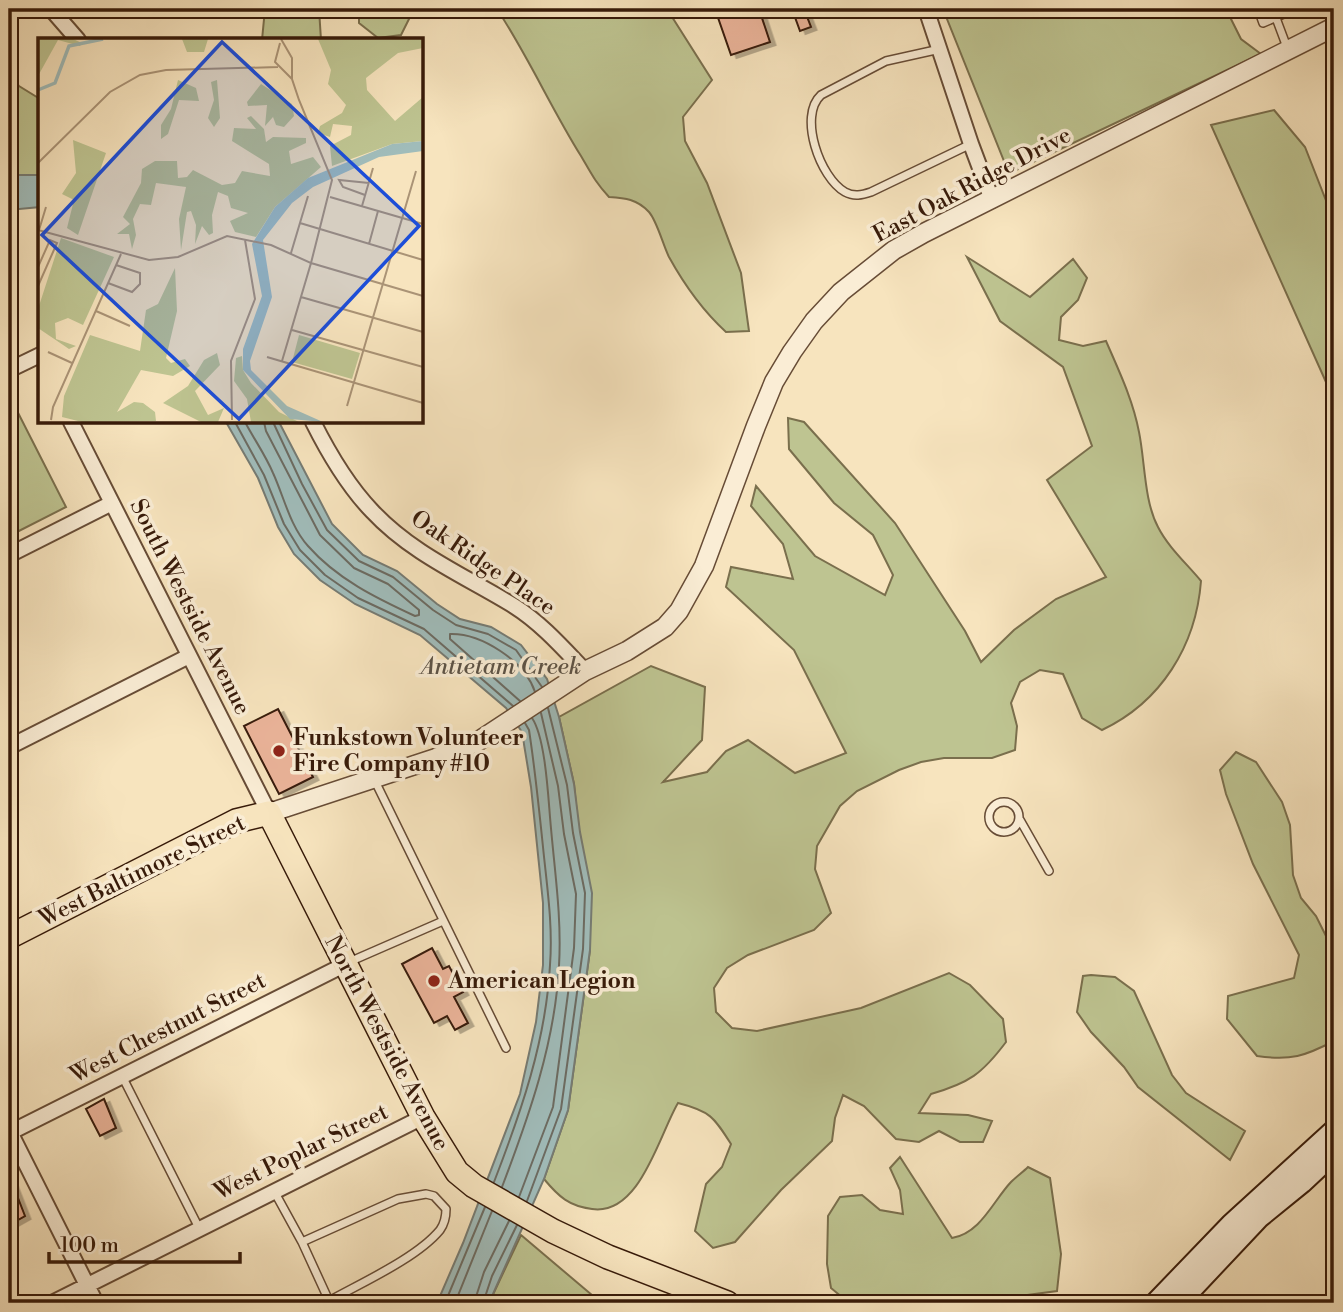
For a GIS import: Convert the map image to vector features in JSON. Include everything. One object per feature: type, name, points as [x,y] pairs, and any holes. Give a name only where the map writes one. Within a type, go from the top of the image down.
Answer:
[{"type":"main road","name":"West Baltimore Street","points":[[9,937],[236,821],[268,813]]},
{"type":"main road","name":"North Westside Avenue","points":[[268,813],[423,1117],[457,1172],[474,1186],[608,1257],[727,1303]]},
{"type":"main road","points":[[1155,1303],[1231,1224],[1334,1130]]},
{"type":"main road","points":[[1179,1303],[1259,1218],[1334,1153]]},
{"type":"street","points":[[51,9],[76,38]]},
{"type":"street","points":[[926,9],[992,200]]},
{"type":"street","name":"East Oak Ridge Drive","points":[[511,721],[580,674],[645,641],[665,627],[680,611],[704,566],[755,426],[774,382],[814,321],[841,292],[894,250],[924,233],[1334,27]]},
{"type":"street","points":[[9,370],[38,357]]},
{"type":"street","name":"South Westside Avenue","points":[[72,424],[268,813]]},
{"type":"street","name":"Oak Ridge Place","points":[[314,424],[350,487],[388,527],[424,554],[522,613],[559,644],[580,674]]},
{"type":"street","points":[[9,555],[112,503]]},
{"type":"street","points":[[9,747],[189,656]]},
{"type":"street","name":"West Baltimore Street","points":[[268,813],[458,750],[477,742],[511,721]]},
{"type":"street","name":"West Chestnut Street","points":[[9,1132],[346,964]]},
{"type":"street","name":"West Poplar Street","points":[[52,1303],[423,1117]]},
{"type":"street","points":[[9,1132],[96,1303]]},
{"type":"lane","points":[[1258,9],[1263,23],[1295,9]]},
{"type":"lane","points":[[1276,18],[1289,50]]},
{"type":"lane","points":[[940,49],[886,61],[814,101],[813,137],[818,155],[836,185],[847,193],[858,196],[872,192],[971,144]]},
{"type":"lane","points":[[374,779],[506,1048]]},
{"type":"lane","points":[[1020,820],[1013,830],[1002,833],[992,826],[989,815],[996,805],[1007,802],[1017,808],[1020,820],[1049,872]]},
{"type":"lane","points":[[346,964],[443,922]]},
{"type":"lane","points":[[121,1076],[199,1228]]},
{"type":"lane","points":[[274,1191],[302,1242],[329,1302],[413,1253],[441,1228],[446,1219],[446,1209],[434,1196],[398,1199],[302,1242]]},
{"type":"green space","points":[[265,9],[319,9],[321,38],[262,38]]},
{"type":"green space","points":[[359,9],[414,9],[401,35],[378,38],[359,23]]},
{"type":"green space","points":[[497,9],[667,9],[712,80],[683,117],[685,141],[707,183],[741,273],[749,331],[726,332],[717,324],[681,278],[649,212],[631,200],[609,197],[600,187]]},
{"type":"green space","points":[[943,9],[1226,9],[1241,39],[1261,54],[1014,171],[1006,166]]},
{"type":"green space","points":[[9,75],[19,86],[38,98],[38,175],[9,175]]},
{"type":"green space","points":[[1274,110],[1305,147],[1334,221],[1334,400],[1211,125]]},
{"type":"green space","points":[[967,257],[1030,297],[1073,259],[1087,278],[1078,300],[1061,317],[1059,340],[1083,346],[1106,341],[1133,408],[1153,517],[1167,541],[1201,581],[1192,628],[1172,669],[1158,688],[1142,704],[1102,730],[1082,718],[1063,674],[1040,670],[1020,682],[1011,703],[1017,726],[1015,750],[992,758],[944,758],[921,762],[857,791],[840,806],[817,846],[815,869],[831,913],[814,930],[748,955],[727,968],[714,988],[716,1012],[732,1028],[757,1031],[861,1008],[949,973],[970,985],[1003,1019],[1006,1042],[974,1076],[931,1094],[919,1113],[968,1115],[992,1121],[983,1142],[960,1142],[939,1131],[919,1142],[896,1139],[864,1106],[843,1095],[835,1118],[832,1141],[781,1190],[735,1242],[713,1248],[695,1231],[706,1184],[722,1167],[731,1144],[710,1116],[678,1103],[646,1171],[623,1200],[609,1208],[577,1206],[560,1196],[544,1179],[568,1110],[590,950],[574,784],[559,717],[651,666],[705,687],[702,740],[663,782],[707,772],[726,751],[748,740],[795,773],[846,753],[794,650],[726,587],[731,567],[793,579],[783,544],[751,506],[756,486],[815,556],[885,595],[893,575],[873,535],[834,503],[789,449],[788,418],[804,422],[895,523],[965,631],[981,662],[1014,630],[1056,599],[1106,577],[1047,480],[1092,446],[1063,367],[1000,321]]},
{"type":"green space","points":[[9,395],[66,507],[9,536]]},
{"type":"green space","points":[[1236,752],[1256,762],[1282,802],[1290,825],[1293,875],[1301,898],[1316,916],[1334,952],[1334,1041],[1297,1056],[1257,1056],[1227,1019],[1228,996],[1294,978],[1299,955],[1253,864],[1226,794],[1220,770]]},
{"type":"green space","points":[[1083,976],[1115,977],[1134,991],[1172,1075],[1186,1093],[1245,1131],[1230,1160],[1138,1087],[1124,1067],[1091,1032],[1077,1012]]},
{"type":"green space","points":[[900,1157],[952,1238],[971,1230],[979,1223],[1011,1182],[1028,1167],[1050,1178],[1061,1254],[1057,1291],[967,1303],[849,1303],[831,1288],[827,1264],[828,1216],[840,1197],[862,1195],[880,1210],[903,1214],[900,1190],[890,1168]]},
{"type":"green space","points":[[521,1235],[599,1301],[598,1303],[489,1303]]},
{"type":"water","points":[[9,175],[38,175],[38,207],[9,210]]},
{"type":"water","name":"Antietam Creek","points":[[227,424],[280,424],[332,524],[363,555],[397,571],[460,619],[491,627],[521,645],[547,679],[559,717],[574,784],[592,893],[590,950],[568,1110],[544,1179],[489,1303],[437,1303],[520,1094],[536,1022],[543,965],[543,903],[531,787],[522,732],[506,708],[420,635],[355,604],[320,580],[294,554],[278,527],[258,478]]},
{"type":"building","points":[[715,9],[759,9],[770,42],[731,55]]},
{"type":"building","points":[[792,9],[804,9],[811,27],[800,31]]},
{"type":"building","name":"Funkstown Volunteer Fire Company #10","points":[[278,709],[313,777],[279,794],[244,726]]},
{"type":"building","name":"American Legion","points":[[432,948],[443,969],[449,966],[463,992],[454,997],[468,1023],[455,1030],[447,1016],[434,1023],[402,964]]},
{"type":"building","points":[[104,1099],[116,1128],[100,1136],[86,1109]]},
{"type":"building","points":[[9,1175],[25,1216],[9,1225]]},
{"type":"place","name":"Funkstown Volunteer Fire Company #10","points":[[279,751]]},
{"type":"place","name":"American Legion","points":[[434,981]]}]
